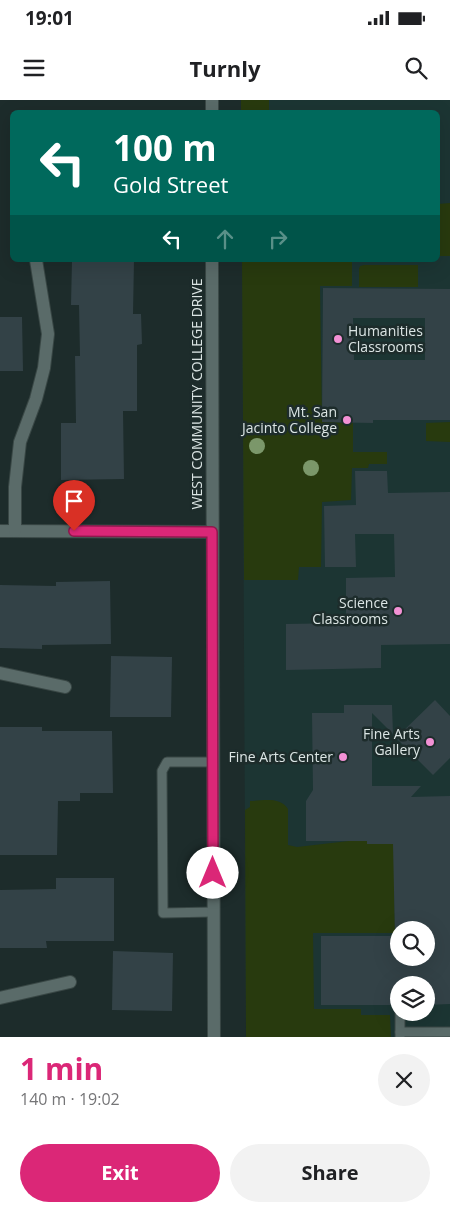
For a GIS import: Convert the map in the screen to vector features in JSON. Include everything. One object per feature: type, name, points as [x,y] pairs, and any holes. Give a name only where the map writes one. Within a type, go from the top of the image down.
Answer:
[{"type":"street","points":[[15,531],[15,487],[20,442],[36,399],[44,368],[48,334],[36,262]]},
{"type":"street","name":"WEST COMMUNITY COLLEGE DRIVE","points":[[212,262],[214,1037]]},
{"type":"street","points":[[0,531],[212,532]]},
{"type":"street","points":[[0,674],[65,687]]},
{"type":"street","points":[[0,998],[70,982]]},
{"type":"lane","points":[[213,762],[167,762],[162,771],[163,913],[213,912]]},
{"type":"lane","points":[[400,1021],[400,1034],[450,1032]]},
{"type":"shaded area","name":"Mt. San Jacinto College","points":[[241,100],[450,100],[450,1037],[246,1037],[242,262],[440,262],[440,110],[241,110]]},
{"type":"green space","points":[[241,100],[269,100],[269,110],[241,110]]},
{"type":"green space","points":[[450,203],[450,256],[440,256],[440,204]]},
{"type":"green space","points":[[242,262],[352,262],[352,286],[320,286],[322,422],[353,423],[353,452],[387,452],[387,464],[369,464],[368,468],[352,468],[351,500],[322,502],[321,567],[299,567],[298,580],[244,580]]},
{"type":"green space","points":[[418,265],[418,287],[359,287],[359,269],[360,266]]},
{"type":"green space","points":[[450,422],[450,442],[426,441],[426,423]]},
{"type":"green space","points":[[270,800],[285,805],[288,809],[288,845],[297,847],[349,841],[367,841],[367,844],[410,844],[430,874],[394,874],[395,921],[390,921],[390,933],[313,933],[314,1009],[361,1009],[361,1015],[390,1015],[391,1037],[246,1037],[245,810],[250,807],[250,801]]},
{"type":"building","points":[[72,262],[134,262],[133,314],[141,314],[142,344],[137,345],[137,411],[123,411],[124,479],[61,480],[61,423],[76,423],[75,356],[80,356],[79,305],[71,305]]},
{"type":"building","name":"Humanities Classrooms","points":[[323,288],[450,289],[450,420],[373,420],[373,423],[322,422]],"holes":[[[353,318],[425,318],[425,360],[354,360]]]},
{"type":"building","points":[[0,317],[22,317],[23,371],[0,371]]},
{"type":"building","name":"Science Classrooms","points":[[355,471],[387,471],[388,493],[450,492],[450,644],[381,645],[381,668],[286,670],[286,624],[346,623],[346,578],[395,577],[394,534],[355,534],[356,567],[325,567],[324,506],[356,505]]},
{"type":"building","points":[[110,581],[111,644],[42,645],[42,649],[0,648],[0,585],[56,586],[56,582]]},
{"type":"building","points":[[111,656],[172,657],[171,717],[110,717]]},
{"type":"building","name":"Fine Arts Gallery","points":[[435,700],[450,716],[450,758],[433,775],[396,738]]},
{"type":"building","points":[[344,705],[392,705],[393,734],[372,713],[372,786],[421,786],[411,797],[450,796],[450,1004],[435,1005],[435,976],[390,976],[390,1005],[321,1005],[321,936],[390,936],[390,966],[435,966],[435,921],[395,921],[393,844],[367,844],[367,841],[306,841],[306,801],[313,790],[312,713],[344,713]]},
{"type":"building","points":[[0,727],[42,727],[42,731],[112,731],[113,793],[80,793],[80,801],[58,801],[57,855],[0,855]]},
{"type":"building","points":[[56,878],[114,878],[114,941],[46,941],[47,948],[0,948],[0,890],[56,889]]},
{"type":"building","points":[[113,951],[173,953],[172,1011],[112,1010]]},
{"type":"place","name":"Humanities Classrooms","points":[[338,339]]},
{"type":"place","name":"Mt. San Jacinto College","points":[[347,420]]},
{"type":"place","name":"Science Classrooms","points":[[398,611]]},
{"type":"place","name":"Fine Arts Gallery","points":[[430,742]]},
{"type":"place","name":"Fine Arts Center","points":[[343,757]]},
{"type":"route","points":[[74,531],[212,532],[213,873]]}]
